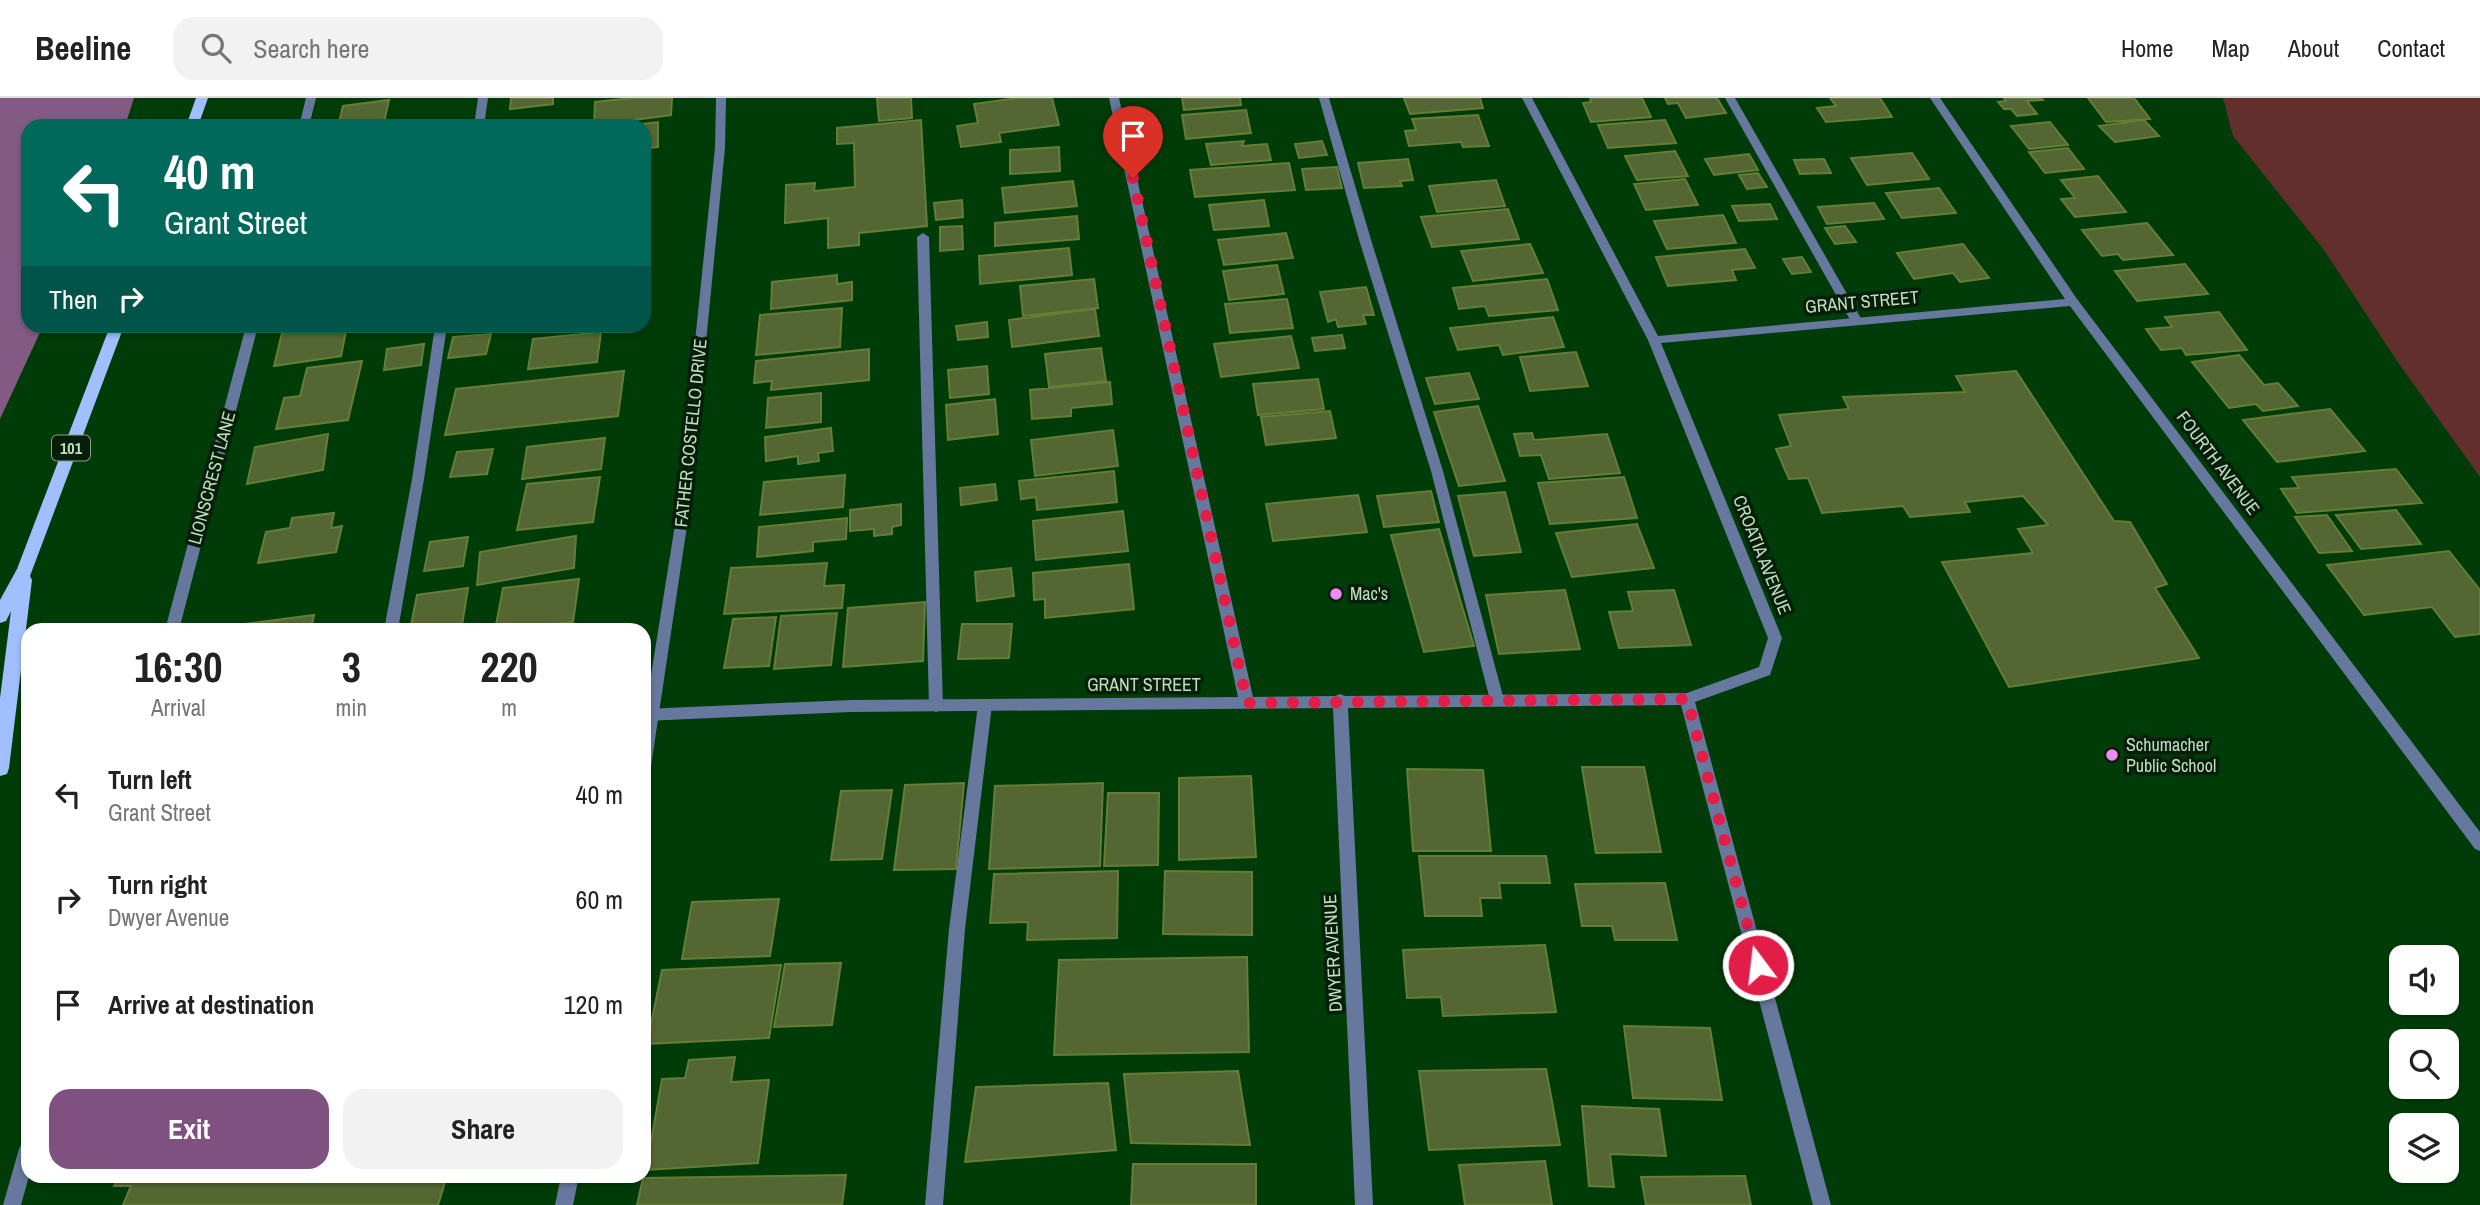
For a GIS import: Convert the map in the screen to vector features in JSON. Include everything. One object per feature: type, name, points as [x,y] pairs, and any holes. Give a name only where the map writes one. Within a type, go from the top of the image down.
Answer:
[{"type":"main road","points":[[194,119],[202,98]]},
{"type":"main road","name":"101","points":[[0,616],[25,570],[114,333]]},
{"type":"main road","name":"101","points":[[0,768],[25,570]]},
{"type":"street","points":[[306,119],[311,98]]},
{"type":"street","points":[[480,119],[483,98]]},
{"type":"street","name":"FATHER COSTELLO DRIVE","points":[[651,703],[685,492],[720,148],[721,98]]},
{"type":"street","points":[[1114,98],[1247,703]]},
{"type":"street","points":[[1324,98],[1377,281],[1437,471],[1497,700]]},
{"type":"street","name":"CROATIA AVENUE","points":[[1527,98],[1654,340],[1775,638],[1765,671],[1687,699]]},
{"type":"street","points":[[1730,98],[1778,180],[1814,252],[1857,322]]},
{"type":"street","name":"FOURTH AVENUE","points":[[1935,98],[2073,302],[2480,844]]},
{"type":"street","points":[[923,237],[936,706]]},
{"type":"street","name":"GRANT STREET","points":[[1654,340],[2073,302]]},
{"type":"street","name":"LIONSCREST LANE","points":[[174,623],[249,333]]},
{"type":"street","points":[[392,623],[440,333]]},
{"type":"street","points":[[1687,699],[1822,1205]]},
{"type":"street","name":"GRANT STREET","points":[[651,715],[985,705],[1687,699]]},
{"type":"street","name":"DWYER AVENUE","points":[[1340,700],[1364,1205]]},
{"type":"street","points":[[934,1205],[957,929],[985,705]]},
{"type":"street","points":[[12,1205],[21,1174]]},
{"type":"street","points":[[564,1205],[569,1183]]},
{"type":"shaded area","points":[[0,98],[134,98],[127,119],[21,119],[21,333],[40,333],[0,419]]},
{"type":"shaded area","points":[[2223,98],[2480,98],[2480,477],[2397,361],[2324,250],[2233,136]]},
{"type":"building","points":[[511,98],[553,98],[553,104],[510,109]]},
{"type":"building","points":[[672,98],[671,115],[640,119],[594,119],[595,102]]},
{"type":"building","points":[[877,98],[911,98],[912,118],[879,121]]},
{"type":"building","points":[[1017,98],[1052,98],[1059,125],[999,133],[1001,142],[961,147],[957,126],[978,123],[974,104]]},
{"type":"building","points":[[1182,98],[1240,98],[1241,105],[1184,110]]},
{"type":"building","points":[[1404,98],[1480,98],[1483,108],[1410,114]]},
{"type":"building","points":[[1590,98],[1642,98],[1651,117],[1591,122],[1583,103],[1591,102]]},
{"type":"building","points":[[1665,98],[1717,98],[1726,113],[1686,118],[1678,103],[1668,104]]},
{"type":"building","points":[[1830,98],[1880,98],[1892,117],[1826,122],[1817,108],[1836,106]]},
{"type":"building","points":[[2004,98],[2043,100],[2027,101],[2037,114],[2017,116],[1998,102],[2006,101]]},
{"type":"building","points":[[2088,98],[2134,98],[2150,119],[2106,122]]},
{"type":"building","points":[[389,100],[385,119],[340,119],[343,106]]},
{"type":"building","points":[[1246,110],[1251,133],[1186,139],[1182,115]]},
{"type":"building","points":[[1478,115],[1489,146],[1463,147],[1461,142],[1409,146],[1405,131],[1416,130],[1412,119]]},
{"type":"building","points":[[921,120],[927,226],[859,233],[859,245],[828,248],[828,218],[785,223],[786,185],[815,183],[814,191],[855,187],[854,143],[837,144],[837,128]]},
{"type":"building","points":[[1665,120],[1676,143],[1608,148],[1598,125]]},
{"type":"building","points":[[2144,120],[2159,136],[2115,142],[2099,126]]},
{"type":"building","points":[[658,122],[658,147],[651,148],[651,123]]},
{"type":"building","points":[[2050,122],[2068,145],[2029,149],[2011,126]]},
{"type":"building","points":[[1244,141],[1242,146],[1267,144],[1271,160],[1211,165],[1206,144]]},
{"type":"building","points":[[1322,141],[1327,155],[1299,158],[1295,144]]},
{"type":"building","points":[[1059,147],[1060,171],[1010,174],[1010,150]]},
{"type":"building","points":[[2068,148],[2084,169],[2045,173],[2029,152]]},
{"type":"building","points":[[1675,151],[1688,176],[1637,180],[1625,156]]},
{"type":"building","points":[[1912,153],[1929,179],[1867,185],[1851,158]]},
{"type":"building","points":[[1749,154],[1758,170],[1714,175],[1705,159]]},
{"type":"building","points":[[1408,159],[1413,180],[1400,181],[1402,186],[1364,188],[1358,163]]},
{"type":"building","points":[[1824,159],[1831,173],[1800,174],[1794,160]]},
{"type":"building","points":[[1289,163],[1295,190],[1195,197],[1190,170]]},
{"type":"building","points":[[1337,167],[1342,188],[1306,190],[1302,169]]},
{"type":"building","points":[[1758,173],[1767,187],[1747,189],[1739,175]]},
{"type":"building","points":[[2098,176],[2126,212],[2075,217],[2061,199],[2075,198],[2061,180]]},
{"type":"building","points":[[1685,179],[1698,205],[1646,210],[1634,184]]},
{"type":"building","points":[[1496,180],[1505,206],[1437,212],[1429,186]]},
{"type":"building","points":[[1073,181],[1077,206],[1005,213],[1002,188]]},
{"type":"building","points":[[1939,188],[1956,213],[1902,218],[1886,193]]},
{"type":"building","points":[[962,200],[963,217],[936,220],[934,203]]},
{"type":"building","points":[[1264,200],[1269,226],[1214,230],[1209,205]]},
{"type":"building","points":[[1874,203],[1884,219],[1827,224],[1818,207]]},
{"type":"building","points":[[1770,204],[1777,219],[1739,221],[1732,206]]},
{"type":"building","points":[[1508,209],[1519,239],[1432,247],[1421,217]]},
{"type":"building","points":[[1723,215],[1736,243],[1667,249],[1654,221]]},
{"type":"building","points":[[1077,216],[1079,239],[995,246],[995,223]]},
{"type":"building","points":[[2147,223],[2173,255],[2123,260],[2118,254],[2102,256],[2082,230]]},
{"type":"building","points":[[962,226],[963,249],[940,251],[940,227]]},
{"type":"building","points":[[1845,226],[1856,242],[1835,244],[1825,228]]},
{"type":"building","points":[[1286,233],[1293,258],[1224,265],[1218,240]]},
{"type":"building","points":[[1530,244],[1543,273],[1473,281],[1461,251]]},
{"type":"building","points":[[1963,244],[1989,278],[1960,282],[1953,273],[1914,279],[1897,253]]},
{"type":"building","points":[[1069,248],[1072,275],[980,284],[979,256]]},
{"type":"building","points":[[1745,249],[1755,268],[1732,270],[1736,280],[1668,286],[1656,257]]},
{"type":"building","points":[[1802,257],[1811,272],[1792,274],[1783,259]]},
{"type":"building","points":[[2185,264],[2208,294],[2137,301],[2115,271]]},
{"type":"building","points":[[1277,265],[1284,294],[1229,300],[1223,271]]},
{"type":"building","points":[[837,275],[837,284],[852,282],[852,300],[771,309],[772,282]]},
{"type":"building","points":[[1094,279],[1098,308],[1023,316],[1020,286]]},
{"type":"building","points":[[1547,279],[1558,310],[1489,316],[1485,306],[1459,309],[1453,288]]},
{"type":"building","points":[[1366,287],[1374,315],[1363,315],[1366,324],[1338,327],[1336,319],[1328,322],[1320,292]]},
{"type":"building","points":[[1287,299],[1293,328],[1230,333],[1225,304]]},
{"type":"building","points":[[842,308],[840,347],[756,355],[760,315]]},
{"type":"building","points":[[1095,309],[1099,336],[1012,347],[1009,320]]},
{"type":"building","points":[[2219,312],[2247,350],[2186,355],[2182,348],[2161,350],[2146,329],[2172,327],[2165,317]]},
{"type":"building","points":[[1553,317],[1564,347],[1503,355],[1499,345],[1458,350],[1450,328]]},
{"type":"building","points":[[987,322],[988,337],[958,340],[956,326]]},
{"type":"building","points":[[282,333],[346,333],[341,356],[274,366]]},
{"type":"building","points":[[601,333],[597,362],[528,369],[533,339]]},
{"type":"building","points":[[491,334],[486,354],[448,358],[453,337]]},
{"type":"building","points":[[1342,335],[1345,348],[1315,351],[1312,338]]},
{"type":"building","points":[[1291,336],[1299,368],[1221,377],[1214,344]]},
{"type":"building","points":[[424,344],[421,365],[384,370],[387,349]]},
{"type":"building","points":[[1101,348],[1106,381],[1049,387],[1045,354]]},
{"type":"building","points":[[869,349],[869,380],[771,390],[772,381],[754,383],[756,361]]},
{"type":"building","points":[[1576,352],[1588,386],[1530,391],[1520,357]]},
{"type":"building","points":[[2239,355],[2264,385],[2278,383],[2298,406],[2263,411],[2256,404],[2229,408],[2192,362]]},
{"type":"building","points":[[362,361],[348,420],[276,429],[284,398],[300,396],[307,368]]},
{"type":"building","points":[[987,366],[989,394],[950,398],[948,370]]},
{"type":"building","points":[[624,371],[618,416],[445,435],[456,389]]},
{"type":"building","points":[[2016,371],[2114,521],[2130,522],[2167,584],[2155,588],[2199,658],[2009,687],[1942,562],[2033,553],[2018,529],[2048,525],[2023,496],[1965,502],[1970,512],[1910,517],[1903,506],[1822,513],[1808,478],[1789,479],[1776,449],[1791,446],[1779,415],[1849,409],[1843,397],[1965,392],[1956,376]]},
{"type":"building","points":[[1469,373],[1479,399],[1435,404],[1426,378]]},
{"type":"building","points":[[1318,379],[1324,409],[1258,415],[1253,384]]},
{"type":"building","points":[[1110,382],[1112,404],[1071,408],[1071,416],[1032,419],[1030,390]]},
{"type":"building","points":[[821,393],[821,422],[766,428],[768,398]]},
{"type":"building","points":[[995,399],[998,434],[948,440],[946,405]]},
{"type":"building","points":[[1478,406],[1505,481],[1459,486],[1434,412]]},
{"type":"building","points":[[2330,409],[2365,451],[2277,462],[2243,420]]},
{"type":"building","points":[[1330,411],[1336,438],[1266,445],[1261,417]]},
{"type":"building","points":[[831,428],[833,451],[818,453],[819,461],[798,464],[798,456],[766,461],[765,437]]},
{"type":"building","points":[[1113,430],[1118,466],[1035,476],[1031,440]]},
{"type":"building","points":[[1532,433],[1534,440],[1607,434],[1620,473],[1549,479],[1541,455],[1520,456],[1514,434]]},
{"type":"building","points":[[328,434],[323,470],[247,484],[255,447]]},
{"type":"building","points":[[605,438],[601,469],[522,479],[527,447]]},
{"type":"building","points":[[493,449],[487,474],[450,477],[457,452]]},
{"type":"building","points":[[2396,469],[2422,503],[2297,513],[2281,489],[2299,488],[2292,477]]},
{"type":"building","points":[[1114,471],[1117,502],[1037,510],[1036,497],[1021,499],[1019,481]]},
{"type":"building","points":[[845,475],[843,507],[760,515],[764,482]]},
{"type":"building","points":[[600,477],[593,522],[517,530],[527,484]]},
{"type":"building","points":[[1624,477],[1637,518],[1550,524],[1538,483]]},
{"type":"building","points":[[995,484],[997,500],[961,505],[960,488]]},
{"type":"building","points":[[1431,491],[1439,522],[1384,527],[1377,496]]},
{"type":"building","points":[[1505,492],[1521,552],[1474,556],[1458,496]]},
{"type":"building","points":[[1358,495],[1367,532],[1273,541],[1266,504]]},
{"type":"building","points":[[901,504],[901,525],[892,527],[892,534],[874,536],[874,529],[850,531],[850,510]]},
{"type":"building","points":[[2396,510],[2421,544],[2361,549],[2336,515]]},
{"type":"building","points":[[1123,511],[1128,551],[1036,560],[1033,521]]},
{"type":"building","points":[[334,513],[331,528],[342,526],[336,552],[258,563],[266,532],[290,528],[292,518]]},
{"type":"building","points":[[2327,515],[2352,551],[2319,553],[2295,517]]},
{"type":"building","points":[[847,518],[846,539],[813,542],[813,551],[757,557],[759,527]]},
{"type":"building","points":[[1637,524],[1654,568],[1572,577],[1556,533]]},
{"type":"building","points":[[1439,529],[1474,646],[1424,652],[1391,535]]},
{"type":"building","points":[[576,536],[574,568],[477,585],[480,552]]},
{"type":"building","points":[[468,537],[463,566],[424,571],[430,542]]},
{"type":"building","points":[[2449,551],[2480,590],[2480,634],[2455,637],[2432,607],[2364,615],[2327,565]]},
{"type":"building","points":[[827,563],[824,586],[844,585],[842,608],[724,614],[731,568]]},
{"type":"building","points":[[1129,564],[1134,609],[1045,618],[1045,599],[1034,600],[1033,573]]},
{"type":"building","points":[[1011,568],[1014,596],[977,601],[975,572]]},
{"type":"building","points":[[579,579],[573,622],[496,623],[503,588]]},
{"type":"building","points":[[468,588],[462,623],[411,623],[417,595]]},
{"type":"building","points":[[1565,590],[1580,649],[1499,654],[1486,595]]},
{"type":"building","points":[[1674,590],[1691,645],[1619,648],[1609,612],[1633,611],[1628,592]]},
{"type":"building","points":[[925,602],[923,661],[843,667],[848,608]]},
{"type":"building","points":[[837,613],[831,665],[774,669],[781,616]]},
{"type":"building","points":[[314,615],[312,623],[253,623]]},
{"type":"building","points":[[776,617],[769,666],[724,668],[733,619]]},
{"type":"building","points":[[962,624],[1012,624],[1009,658],[958,659]]},
{"type":"building","points":[[1582,767],[1644,767],[1661,852],[1596,853]]},
{"type":"building","points":[[1407,769],[1483,770],[1491,851],[1413,851]]},
{"type":"building","points":[[1251,776],[1256,857],[1179,860],[1179,778]]},
{"type":"building","points":[[964,783],[956,869],[894,870],[905,785]]},
{"type":"building","points":[[1103,783],[1100,866],[989,869],[995,786]]},
{"type":"building","points":[[892,790],[882,859],[831,860],[841,791]]},
{"type":"building","points":[[1108,793],[1159,793],[1158,865],[1104,866]]},
{"type":"building","points":[[1419,856],[1546,856],[1550,883],[1499,883],[1501,898],[1480,898],[1482,916],[1425,916]]},
{"type":"building","points":[[1118,871],[1117,938],[1027,940],[1028,922],[990,923],[994,874]]},
{"type":"building","points":[[1165,871],[1252,872],[1252,935],[1163,934]]},
{"type":"building","points":[[1665,883],[1677,940],[1615,940],[1612,926],[1582,926],[1575,884]]},
{"type":"building","points":[[779,899],[770,956],[682,959],[692,902]]},
{"type":"building","points":[[1545,945],[1556,1012],[1443,1016],[1441,997],[1407,998],[1403,950]]},
{"type":"building","points":[[1247,957],[1249,1052],[1054,1055],[1059,960]]},
{"type":"building","points":[[841,963],[832,1025],[774,1027],[785,964]]},
{"type":"building","points":[[781,965],[769,1038],[651,1044],[651,1024],[662,970]]},
{"type":"building","points":[[1624,1026],[1710,1028],[1722,1100],[1633,1098]]},
{"type":"building","points":[[735,1057],[731,1082],[769,1080],[758,1163],[651,1170],[651,1142],[662,1079],[685,1078],[689,1060]]},
{"type":"building","points":[[1546,1069],[1560,1145],[1429,1150],[1419,1071]]},
{"type":"building","points":[[1238,1071],[1250,1145],[1131,1143],[1124,1074]]},
{"type":"building","points":[[1108,1083],[1116,1150],[965,1162],[976,1087]]},
{"type":"building","points":[[1582,1106],[1659,1109],[1666,1156],[1610,1154],[1614,1187],[1589,1186]]},
{"type":"building","points":[[1545,1161],[1552,1205],[1465,1205],[1459,1165]]},
{"type":"building","points":[[1133,1164],[1256,1164],[1256,1205],[1131,1205]]},
{"type":"building","points":[[846,1175],[842,1205],[637,1205],[642,1183],[651,1183],[651,1178]]},
{"type":"building","points":[[1745,1176],[1751,1205],[1646,1205],[1641,1177]]},
{"type":"building","points":[[116,1183],[445,1183],[438,1205],[123,1205],[131,1186],[114,1186]]},
{"type":"place","name":"Mac's","points":[[1336,594]]},
{"type":"place","name":"Schumacher Public School","points":[[2112,755]]},
{"type":"route","points":[[1133,178],[1247,703],[1340,700],[1687,699],[1758,965]]}]
